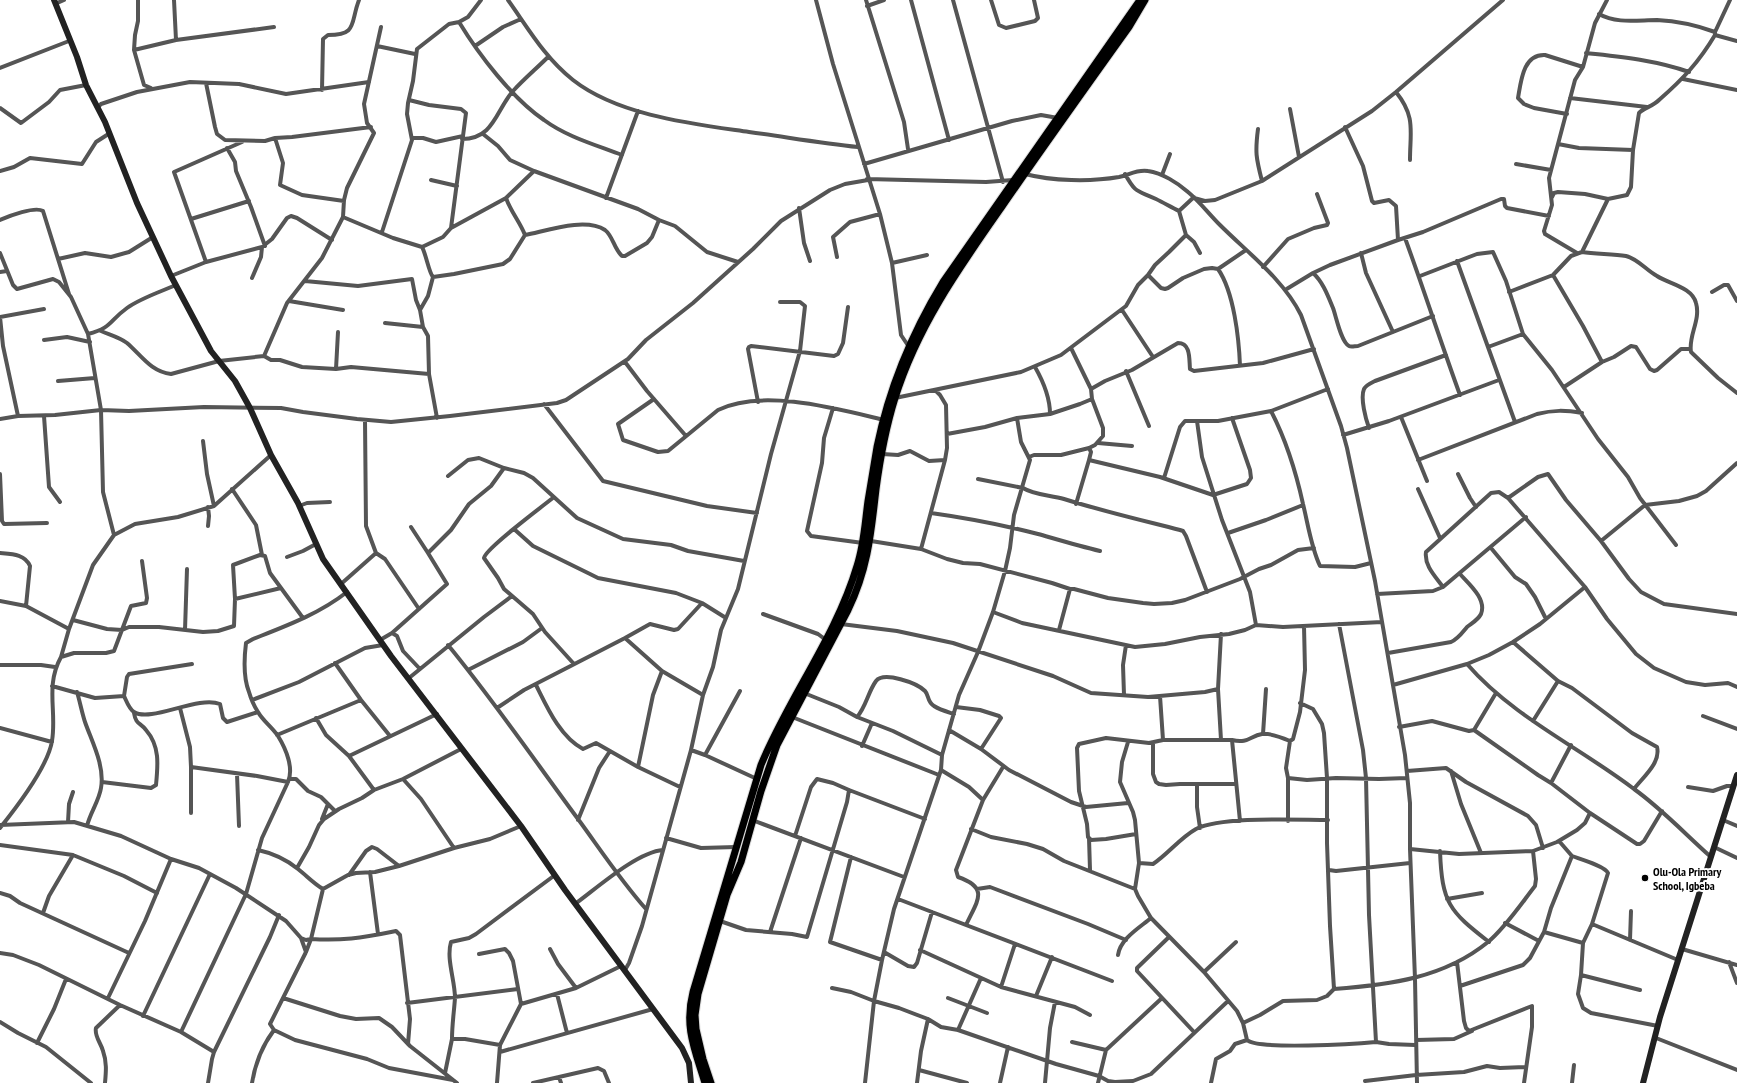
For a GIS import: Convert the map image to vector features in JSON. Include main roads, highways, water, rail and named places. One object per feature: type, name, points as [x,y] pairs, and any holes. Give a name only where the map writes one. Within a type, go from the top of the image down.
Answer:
[{"type":"main road","points":[[705,1083],[690,1031],[690,1008],[695,987],[757,779],[774,735],[843,607],[857,566],[863,543],[876,453],[891,394],[909,347],[921,320],[943,282],[1140,0]]},
{"type":"main road","points":[[710,1083],[701,1053],[694,1015],[698,994],[728,895],[741,862],[752,820],[777,745],[841,624],[854,597],[866,564],[871,541],[882,454],[895,398],[910,357],[944,290],[1129,27],[1145,0]]},
{"type":"place","name":"Olu-Ola Primary School, Igbeba","points":[[1645,878]]}]
